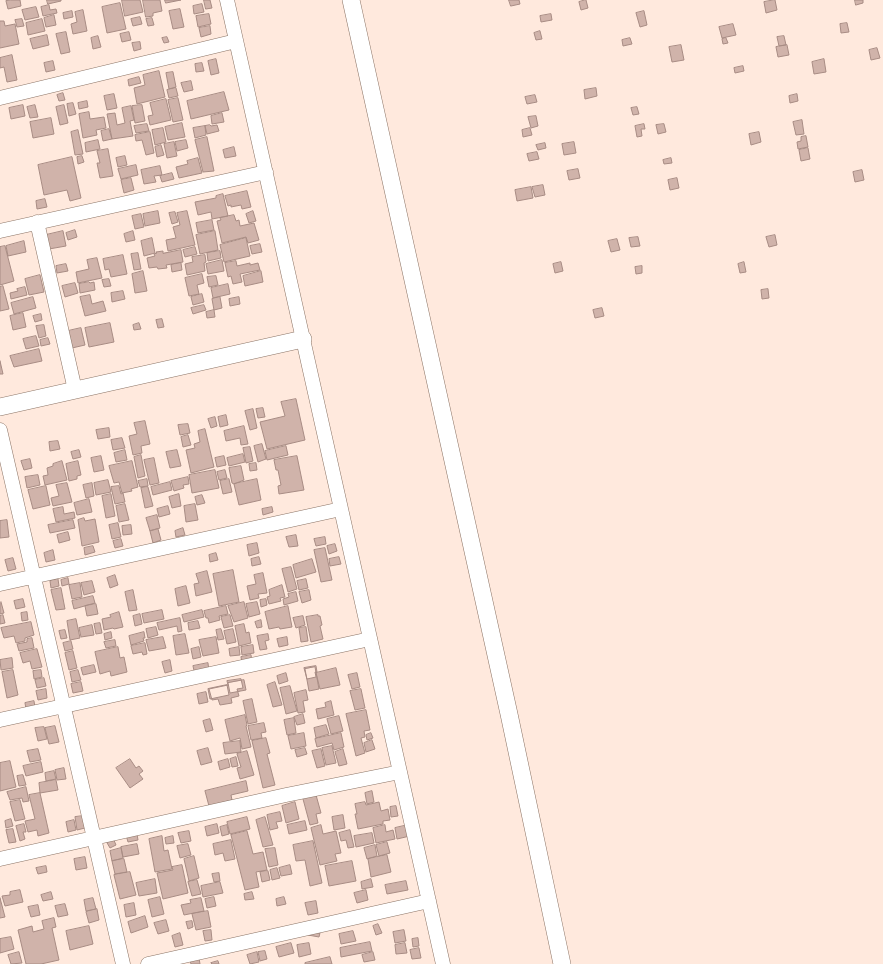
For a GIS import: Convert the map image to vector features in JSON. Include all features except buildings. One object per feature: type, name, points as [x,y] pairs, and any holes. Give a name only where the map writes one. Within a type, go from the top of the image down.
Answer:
[{"type":"street","points":[[227,0],[443,964]]},
{"type":"street","points":[[351,0],[509,714],[562,964]]},
{"type":"street","points":[[0,98],[236,41]]},
{"type":"street","points":[[0,231],[266,172]]},
{"type":"street","points":[[37,222],[75,390]]},
{"type":"street","points":[[0,407],[303,338]]},
{"type":"street","points":[[0,430],[65,706],[123,964]]},
{"type":"street","points":[[0,584],[341,508]]},
{"type":"street","points":[[0,720],[370,639]]},
{"type":"street","points":[[0,859],[286,795],[400,772]]},
{"type":"street","points":[[148,964],[429,902]]}]
